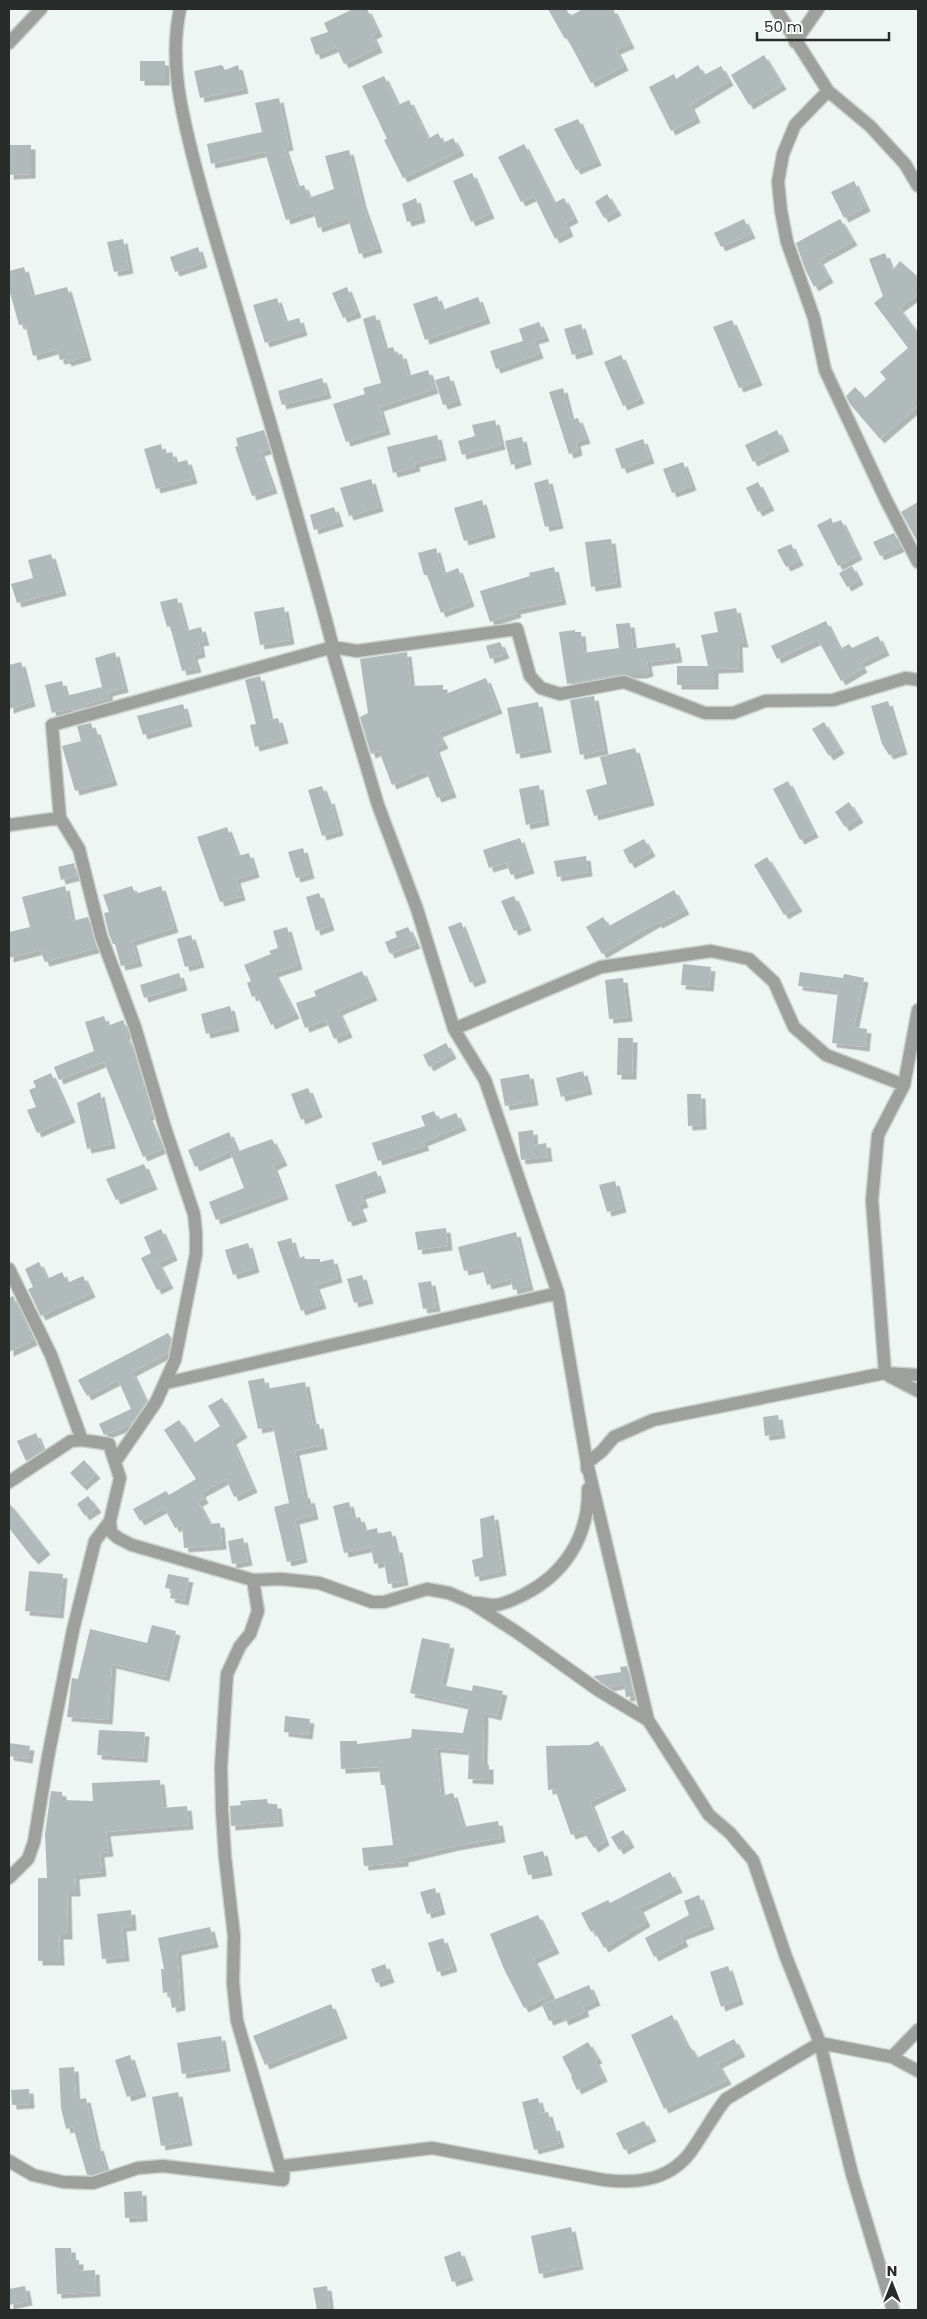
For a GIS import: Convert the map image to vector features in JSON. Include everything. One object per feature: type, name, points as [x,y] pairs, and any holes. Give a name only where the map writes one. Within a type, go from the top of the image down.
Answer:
[{"type":"street","points":[[9,43],[41,9]]},
{"type":"street","points":[[180,9],[174,51],[175,72],[189,142],[204,198],[304,538],[333,647],[333,654],[378,805],[417,909],[454,1029],[485,1080],[558,1293],[587,1462],[648,1720],[709,1816],[730,1833],[754,1860],[786,1957],[820,2043],[852,2174],[893,2310]]},
{"type":"street","points":[[776,9],[795,42],[828,91],[870,126],[905,164],[918,186]]},
{"type":"street","points":[[795,42],[818,9]]},
{"type":"street","points":[[828,91],[795,125],[783,154],[778,182],[787,242],[814,318],[825,370],[886,500],[918,562]]},
{"type":"street","points":[[115,1462],[156,1402],[166,1383],[178,1344],[196,1254],[194,1214],[165,1128],[135,1027],[101,936],[79,849],[60,818],[52,725],[333,647],[357,651],[517,629],[530,676],[541,688],[560,694],[624,682],[705,713],[733,713],[764,701],[833,700],[906,678],[918,680]]},
{"type":"street","points":[[9,825],[60,818]]},
{"type":"street","points":[[454,1029],[601,967],[711,951],[749,959],[774,982],[794,1027],[826,1055],[904,1085]]},
{"type":"street","points":[[885,1373],[872,1200],[878,1135],[904,1085],[918,1010]]},
{"type":"street","points":[[9,1269],[51,1355],[82,1440]]},
{"type":"street","points":[[166,1383],[558,1293]]},
{"type":"street","points":[[885,1373],[918,1391]]},
{"type":"street","points":[[587,1462],[602,1451],[614,1437],[653,1420],[885,1373],[918,1375]]},
{"type":"street","points":[[9,1482],[71,1442],[82,1440],[109,1444],[120,1478],[110,1521],[111,1532],[132,1546],[253,1580],[282,1579],[319,1584],[372,1602],[389,1601],[427,1589],[448,1592],[470,1602],[518,1632],[598,1690],[648,1720]]},
{"type":"street","points":[[470,1602],[495,1605],[517,1598],[536,1588],[563,1566],[579,1538],[588,1505],[587,1462]]},
{"type":"street","points":[[9,1878],[28,1859],[34,1842],[48,1757],[73,1630],[94,1540],[110,1521]]},
{"type":"street","points":[[253,1580],[258,1611],[250,1634],[240,1646],[227,1674],[221,1767],[224,1857],[234,1936],[233,1983],[237,2021],[283,2180]]},
{"type":"street","points":[[892,2057],[918,2030]]},
{"type":"street","points":[[283,2180],[284,2166],[432,2148],[604,2180],[624,2182],[648,2180],[663,2174],[693,2149],[726,2099],[820,2043],[892,2057],[918,2071]]},
{"type":"street","points":[[9,2161],[33,2175],[63,2182],[93,2183],[138,2168],[163,2166],[283,2180]]},
{"type":"building","points":[[353,9],[367,9],[378,32],[372,35],[378,48],[344,64],[336,47],[316,55],[310,38],[328,32],[324,23]]},
{"type":"building","points":[[548,9],[566,9],[570,16],[583,9],[613,9],[630,44],[616,50],[624,66],[591,83],[567,38],[565,39]]},
{"type":"building","points":[[764,55],[782,85],[749,105],[731,75]]},
{"type":"building","points":[[140,61],[165,61],[165,81],[140,81]]},
{"type":"building","points":[[222,65],[225,70],[238,65],[244,89],[200,98],[194,71]]},
{"type":"building","points":[[698,65],[704,75],[721,66],[729,81],[690,105],[696,118],[671,131],[649,87],[674,74],[676,79]]},
{"type":"building","points":[[384,76],[398,105],[409,100],[428,139],[438,133],[443,143],[453,138],[460,151],[403,178],[384,140],[387,139],[362,86]]},
{"type":"building","points":[[279,98],[289,146],[284,147],[297,187],[304,185],[309,198],[334,189],[325,156],[349,150],[362,203],[378,248],[359,254],[348,218],[318,228],[313,211],[286,220],[265,152],[211,164],[207,144],[262,132],[255,103]]},
{"type":"building","points":[[578,119],[597,161],[576,170],[554,129]]},
{"type":"building","points":[[524,144],[554,203],[564,198],[574,218],[565,223],[569,232],[555,239],[534,196],[521,202],[498,157]]},
{"type":"building","points":[[9,145],[31,145],[31,174],[9,175]]},
{"type":"building","points":[[472,173],[490,214],[471,222],[453,181]]},
{"type":"building","points":[[854,181],[866,207],[844,218],[831,192]]},
{"type":"building","points":[[607,194],[617,211],[604,218],[595,202]]},
{"type":"building","points":[[416,198],[421,218],[407,222],[402,204]]},
{"type":"building","points":[[744,219],[751,234],[721,247],[714,233]]},
{"type":"building","points":[[840,219],[853,241],[819,260],[829,278],[814,287],[796,243]]},
{"type":"building","points":[[123,239],[129,269],[114,272],[107,242]]},
{"type":"building","points":[[198,247],[203,263],[175,272],[170,257]]},
{"type":"building","points":[[885,253],[892,271],[900,261],[918,277],[918,294],[899,308],[918,333],[918,406],[880,439],[850,404],[846,396],[855,387],[865,398],[886,379],[880,372],[908,348],[874,303],[883,296],[869,259]]},
{"type":"building","points":[[24,267],[32,296],[67,287],[87,356],[67,362],[66,359],[60,360],[57,349],[33,356],[25,324],[19,325],[9,289],[9,271]]},
{"type":"building","points":[[347,287],[357,313],[343,318],[332,293]]},
{"type":"building","points":[[437,296],[442,310],[478,297],[486,319],[425,340],[413,304]]},
{"type":"building","points":[[277,298],[285,322],[299,318],[303,331],[265,343],[253,305]]},
{"type":"building","points":[[375,315],[385,349],[393,347],[396,355],[402,354],[408,376],[428,370],[434,389],[379,407],[386,430],[346,442],[333,404],[365,394],[363,388],[381,383],[363,319]]},
{"type":"building","points":[[732,320],[758,381],[739,388],[713,327]]},
{"type":"building","points":[[539,322],[545,337],[534,340],[539,354],[496,369],[490,351],[523,341],[519,329]]},
{"type":"building","points":[[581,324],[589,350],[572,355],[564,329]]},
{"type":"building","points":[[621,355],[640,399],[623,406],[604,362]]},
{"type":"building","points":[[449,376],[457,401],[443,405],[435,380]]},
{"type":"building","points":[[322,378],[327,394],[282,405],[278,391]]},
{"type":"building","points":[[563,388],[571,420],[578,418],[586,439],[576,442],[578,451],[569,454],[549,392]]},
{"type":"building","points":[[495,420],[501,445],[462,455],[458,441],[475,436],[472,425]]},
{"type":"building","points":[[264,430],[269,449],[260,452],[273,489],[252,496],[235,447],[238,446],[236,438]]},
{"type":"building","points":[[777,430],[785,447],[753,462],[745,445]]},
{"type":"building","points":[[437,435],[442,456],[415,463],[416,467],[393,473],[387,447]]},
{"type":"building","points":[[522,437],[527,460],[511,465],[505,441]]},
{"type":"building","points":[[643,439],[650,459],[622,469],[615,449]]},
{"type":"building","points":[[161,444],[163,454],[172,452],[175,463],[187,460],[193,479],[156,489],[144,449]]},
{"type":"building","points":[[683,462],[692,486],[672,493],[663,469]]},
{"type":"building","points":[[371,479],[379,507],[349,516],[340,488]]},
{"type":"building","points":[[548,479],[559,524],[545,527],[534,483]]},
{"type":"building","points":[[758,482],[770,506],[758,512],[746,488]]},
{"type":"building","points":[[482,500],[491,533],[464,541],[454,508]]},
{"type":"building","points":[[918,502],[918,543],[901,512]]},
{"type":"building","points":[[334,507],[339,522],[314,530],[310,515]]},
{"type":"building","points":[[831,518],[833,523],[841,520],[858,555],[838,566],[817,525]]},
{"type":"building","points":[[894,533],[901,547],[880,556],[873,542]]},
{"type":"building","points":[[611,539],[617,583],[591,587],[585,542]]},
{"type":"building","points":[[791,544],[799,561],[786,567],[777,550]]},
{"type":"building","points":[[436,548],[443,574],[458,568],[470,602],[441,613],[427,575],[424,575],[418,553]]},
{"type":"building","points":[[51,554],[62,591],[17,603],[11,584],[33,578],[28,560]]},
{"type":"building","points":[[852,566],[859,580],[847,587],[839,573]]},
{"type":"building","points":[[554,567],[562,600],[516,610],[517,613],[490,622],[480,591],[530,576],[529,573]]},
{"type":"building","points":[[177,598],[186,631],[201,627],[205,641],[199,642],[201,653],[193,655],[197,668],[182,671],[170,626],[167,627],[160,602]]},
{"type":"building","points":[[284,607],[290,640],[260,645],[254,612]]},
{"type":"building","points":[[736,608],[744,643],[738,643],[739,668],[714,669],[714,685],[677,685],[677,666],[708,666],[701,635],[718,632],[714,612]]},
{"type":"building","points":[[826,621],[840,649],[849,644],[852,648],[878,636],[885,651],[860,663],[863,668],[841,681],[818,640],[777,659],[771,646]]},
{"type":"building","points":[[630,623],[633,649],[675,643],[678,658],[647,662],[649,672],[642,674],[622,674],[567,684],[559,632],[575,630],[575,632],[581,632],[583,653],[619,648],[616,624]]},
{"type":"building","points":[[500,642],[505,654],[490,659],[486,646]]},
{"type":"building","points":[[115,652],[124,688],[108,692],[109,698],[86,704],[87,707],[73,711],[72,708],[52,713],[45,685],[62,681],[66,696],[102,687],[95,658]]},
{"type":"building","points":[[407,652],[411,686],[443,685],[443,695],[486,678],[498,709],[438,733],[444,744],[435,748],[452,793],[437,798],[426,771],[392,785],[379,751],[371,754],[360,717],[368,713],[360,659]]},
{"type":"building","points":[[21,662],[31,702],[9,709],[9,665]]},
{"type":"building","points":[[260,676],[270,720],[278,718],[284,739],[255,747],[250,725],[256,724],[245,680]]},
{"type":"building","points":[[594,696],[604,750],[580,755],[570,700]]},
{"type":"building","points":[[888,701],[903,750],[889,755],[882,744],[871,706]]},
{"type":"building","points":[[538,702],[547,748],[516,754],[507,708]]},
{"type":"building","points":[[183,704],[188,722],[143,735],[137,716]]},
{"type":"building","points":[[824,722],[840,749],[829,756],[812,729]]},
{"type":"building","points":[[91,723],[93,730],[96,730],[113,781],[75,791],[62,746],[81,741],[77,726]]},
{"type":"building","points":[[635,748],[650,801],[594,816],[586,790],[607,784],[600,757]]},
{"type":"building","points":[[788,781],[814,833],[800,840],[773,789]]},
{"type":"building","points":[[539,785],[545,821],[526,825],[519,789]]},
{"type":"building","points":[[322,786],[327,800],[330,799],[339,831],[322,836],[308,790]]},
{"type":"building","points":[[849,802],[859,818],[845,827],[835,812]]},
{"type":"building","points":[[227,827],[238,856],[249,853],[255,873],[236,879],[241,896],[220,902],[197,837]]},
{"type":"building","points":[[520,838],[530,869],[511,875],[506,863],[489,868],[483,850]]},
{"type":"building","points":[[644,839],[651,852],[630,864],[623,850]]},
{"type":"building","points":[[303,848],[310,874],[296,878],[288,852]]},
{"type":"building","points":[[586,856],[588,872],[557,877],[554,861]]},
{"type":"building","points":[[767,857],[798,907],[784,915],[754,865]]},
{"type":"building","points":[[74,863],[77,876],[61,880],[58,867]]},
{"type":"building","points":[[65,886],[72,921],[88,917],[97,948],[45,962],[40,950],[9,958],[9,932],[30,927],[22,897]]},
{"type":"building","points":[[132,886],[135,894],[161,886],[174,928],[132,941],[138,962],[121,966],[115,944],[113,944],[109,934],[104,913],[109,912],[103,895]]},
{"type":"building","points":[[674,890],[685,910],[658,924],[657,922],[602,954],[586,927],[603,917],[609,926]]},
{"type":"building","points":[[319,893],[330,926],[316,931],[306,897]]},
{"type":"building","points":[[514,896],[527,926],[514,931],[501,901]]},
{"type":"building","points":[[461,922],[482,978],[470,983],[448,927]]},
{"type":"building","points":[[287,927],[298,965],[274,973],[295,1014],[271,1025],[257,995],[252,997],[247,983],[251,981],[244,965],[271,954],[269,951],[278,948],[273,931]]},
{"type":"building","points":[[408,927],[416,944],[390,954],[385,942],[397,937],[395,932]]},
{"type":"building","points":[[191,935],[200,963],[185,967],[177,939]]},
{"type":"building","points":[[683,964],[711,967],[709,987],[681,985]]},
{"type":"building","points":[[362,971],[373,996],[338,1011],[348,1033],[334,1039],[326,1020],[305,1028],[296,1003],[316,996],[314,991]]},
{"type":"building","points":[[800,972],[843,978],[844,974],[864,978],[854,1027],[867,1029],[865,1047],[832,1043],[838,991],[798,986]]},
{"type":"building","points":[[179,973],[183,986],[144,998],[140,985]]},
{"type":"building","points":[[623,978],[628,1017],[609,1019],[605,980]]},
{"type":"building","points":[[230,1006],[235,1027],[206,1034],[201,1014]]},
{"type":"building","points":[[104,1016],[107,1026],[123,1020],[128,1034],[125,1035],[134,1051],[144,1086],[142,1087],[152,1114],[148,1116],[162,1149],[143,1157],[104,1062],[59,1080],[54,1067],[94,1051],[85,1022]]},
{"type":"building","points":[[618,1038],[633,1038],[632,1075],[617,1075]]},
{"type":"building","points":[[446,1043],[452,1054],[429,1067],[423,1055]]},
{"type":"building","points":[[583,1071],[588,1090],[561,1097],[556,1078]]},
{"type":"building","points":[[51,1073],[71,1118],[37,1133],[27,1110],[36,1107],[29,1090],[36,1087],[33,1081]]},
{"type":"building","points":[[529,1074],[534,1101],[505,1106],[500,1079]]},
{"type":"building","points":[[308,1088],[318,1113],[301,1120],[291,1094]]},
{"type":"building","points":[[100,1092],[111,1144],[87,1149],[77,1103]]},
{"type":"building","points":[[687,1094],[701,1094],[702,1125],[688,1126]]},
{"type":"building","points":[[434,1111],[438,1120],[456,1113],[462,1126],[423,1142],[425,1146],[378,1161],[372,1143],[425,1126],[421,1116]]},
{"type":"building","points":[[533,1130],[534,1145],[546,1143],[548,1157],[521,1160],[518,1132]]},
{"type":"building","points":[[229,1132],[236,1149],[195,1167],[188,1150]]},
{"type":"building","points":[[272,1139],[283,1161],[273,1166],[284,1195],[216,1220],[209,1202],[244,1188],[231,1154]]},
{"type":"building","points":[[144,1164],[153,1185],[116,1200],[106,1179]]},
{"type":"building","points":[[376,1171],[382,1188],[361,1195],[364,1203],[358,1205],[363,1217],[348,1222],[335,1185]]},
{"type":"building","points":[[615,1181],[622,1208],[607,1212],[599,1185]]},
{"type":"building","points":[[446,1228],[448,1246],[418,1250],[415,1232]]},
{"type":"building","points":[[161,1229],[173,1256],[158,1263],[169,1284],[157,1290],[141,1258],[151,1253],[144,1237]]},
{"type":"building","points":[[516,1232],[529,1286],[513,1290],[511,1279],[487,1285],[482,1267],[464,1271],[458,1247]]},
{"type":"building","points":[[291,1238],[297,1259],[304,1256],[305,1259],[320,1259],[320,1262],[333,1259],[338,1278],[315,1285],[322,1304],[301,1311],[277,1242]]},
{"type":"building","points":[[248,1243],[255,1268],[233,1275],[225,1250]]},
{"type":"building","points":[[39,1262],[47,1279],[62,1272],[67,1283],[83,1276],[91,1293],[41,1316],[28,1289],[33,1287],[25,1269]]},
{"type":"building","points":[[362,1275],[369,1299],[354,1303],[347,1279]]},
{"type":"building","points":[[431,1281],[436,1307],[423,1309],[418,1283]]},
{"type":"building","points":[[13,1296],[33,1341],[9,1352],[9,1298]]},
{"type":"building","points":[[168,1333],[171,1338],[168,1353],[132,1372],[146,1402],[130,1425],[104,1435],[99,1424],[131,1409],[118,1380],[87,1396],[78,1380]]},
{"type":"building","points":[[264,1378],[266,1389],[305,1382],[313,1425],[319,1424],[323,1445],[295,1451],[305,1500],[310,1498],[314,1515],[295,1520],[303,1558],[287,1562],[274,1507],[289,1503],[273,1426],[258,1429],[248,1381]]},
{"type":"building","points":[[222,1398],[243,1433],[232,1440],[253,1488],[234,1497],[226,1479],[201,1493],[204,1499],[198,1502],[210,1524],[220,1523],[222,1545],[184,1548],[182,1524],[175,1528],[164,1508],[140,1521],[133,1509],[166,1491],[169,1495],[196,1479],[164,1430],[179,1420],[194,1443],[220,1426],[208,1406]]},
{"type":"building","points":[[778,1415],[781,1434],[765,1436],[763,1417]]},
{"type":"building","points":[[36,1433],[43,1450],[26,1461],[17,1441]]},
{"type":"building","points":[[84,1460],[96,1474],[82,1486],[70,1473]]},
{"type":"building","points":[[88,1496],[97,1508],[85,1516],[77,1504]]},
{"type":"building","points":[[349,1502],[353,1519],[360,1517],[364,1531],[377,1528],[378,1534],[391,1531],[395,1548],[398,1548],[404,1581],[388,1584],[384,1562],[374,1564],[371,1547],[344,1553],[333,1506]]},
{"type":"building","points":[[9,1503],[46,1550],[34,1560],[9,1528]]},
{"type":"building","points":[[494,1515],[502,1571],[475,1577],[472,1560],[483,1557],[480,1519]]},
{"type":"building","points":[[243,1538],[248,1561],[232,1564],[228,1541]]},
{"type":"building","points":[[29,1571],[63,1574],[59,1614],[25,1611]]},
{"type":"building","points":[[168,1574],[189,1578],[184,1601],[170,1598],[172,1589],[165,1588]]},
{"type":"building","points":[[152,1625],[176,1631],[165,1677],[112,1664],[108,1720],[67,1717],[72,1678],[78,1679],[90,1629],[147,1643]]},
{"type":"building","points":[[422,1638],[450,1644],[441,1685],[472,1691],[473,1685],[503,1691],[497,1716],[484,1713],[483,1765],[489,1765],[489,1780],[468,1779],[469,1751],[436,1748],[441,1796],[453,1793],[463,1827],[498,1821],[501,1838],[404,1858],[404,1862],[364,1866],[362,1848],[393,1845],[385,1785],[381,1785],[379,1767],[341,1769],[340,1741],[357,1741],[357,1744],[411,1738],[412,1729],[463,1733],[469,1706],[410,1693]]},
{"type":"building","points":[[627,1666],[634,1696],[626,1697],[624,1684],[608,1687],[594,1676],[621,1672],[620,1667]]},
{"type":"building","points":[[285,1716],[310,1719],[308,1735],[284,1732]]},
{"type":"building","points":[[99,1730],[145,1732],[143,1758],[97,1755]]},
{"type":"building","points":[[598,1741],[622,1786],[590,1802],[605,1841],[594,1848],[583,1831],[571,1835],[555,1789],[548,1790],[546,1746],[590,1745]]},
{"type":"building","points":[[9,1743],[30,1746],[28,1759],[9,1756]]},
{"type":"building","points":[[160,1780],[163,1808],[187,1806],[189,1825],[106,1832],[109,1852],[100,1853],[102,1872],[75,1875],[76,1892],[67,1892],[68,1935],[59,1935],[60,1961],[38,1961],[38,1878],[47,1878],[45,1834],[51,1791],[62,1792],[62,1800],[93,1801],[92,1783]]},
{"type":"building","points":[[267,1799],[268,1804],[277,1804],[279,1822],[231,1826],[230,1806],[241,1805],[240,1801]]},
{"type":"building","points":[[623,1830],[630,1843],[619,1850],[611,1837]]},
{"type":"building","points":[[543,1851],[548,1871],[528,1875],[523,1856]]},
{"type":"building","points":[[670,1872],[678,1888],[639,1908],[646,1922],[604,1948],[594,1930],[591,1932],[581,1913],[608,1900],[610,1903]]},
{"type":"building","points":[[435,1888],[441,1910],[427,1914],[420,1892]]},
{"type":"building","points":[[699,1895],[710,1925],[681,1936],[684,1942],[654,1957],[645,1938],[689,1915],[684,1901]]},
{"type":"building","points":[[131,1910],[132,1926],[122,1927],[125,1957],[102,1959],[97,1914]]},
{"type":"building","points":[[538,1915],[555,1949],[533,1959],[551,1995],[524,2008],[504,1969],[490,1934]]},
{"type":"building","points":[[210,1927],[214,1943],[177,1951],[181,2006],[172,2008],[169,1992],[163,1993],[161,1969],[164,1969],[158,1938]]},
{"type":"building","points":[[443,1938],[453,1967],[437,1972],[428,1943]]},
{"type":"building","points":[[385,1964],[390,1978],[376,1983],[371,1969]]},
{"type":"building","points":[[728,1966],[739,2000],[721,2007],[710,1972]]},
{"type":"building","points":[[589,1985],[596,2001],[583,2007],[585,2012],[564,2021],[562,2016],[549,2021],[542,2005]]},
{"type":"building","points":[[331,2004],[343,2034],[265,2065],[253,2036]]},
{"type":"building","points":[[672,2015],[687,2046],[689,2045],[697,2058],[734,2039],[741,2052],[718,2064],[727,2080],[664,2109],[631,2035]]},
{"type":"building","points":[[221,2036],[226,2067],[182,2074],[177,2043]]},
{"type":"building","points":[[588,2042],[598,2059],[595,2060],[603,2077],[577,2090],[562,2057]]},
{"type":"building","points":[[130,2055],[142,2092],[127,2097],[115,2060]]},
{"type":"building","points":[[74,2067],[76,2100],[86,2098],[97,2147],[99,2146],[106,2170],[92,2175],[87,2175],[73,2127],[66,2129],[61,2108],[59,2068]]},
{"type":"building","points":[[29,2089],[30,2104],[12,2105],[11,2090]]},
{"type":"building","points":[[178,2092],[188,2141],[161,2146],[152,2097]]},
{"type":"building","points":[[538,2098],[542,2113],[548,2112],[552,2127],[555,2126],[560,2143],[534,2150],[522,2102]]},
{"type":"building","points":[[644,2121],[652,2137],[624,2150],[616,2133]]},
{"type":"building","points":[[142,2191],[143,2217],[125,2218],[124,2192]]},
{"type":"building","points":[[571,2227],[579,2265],[539,2274],[531,2236]]},
{"type":"building","points":[[55,2248],[71,2248],[72,2260],[79,2260],[79,2271],[95,2270],[96,2292],[57,2294]]},
{"type":"building","points":[[460,2251],[469,2276],[452,2282],[444,2257]]},
{"type":"building","points":[[25,2286],[28,2301],[9,2305],[9,2289]]},
{"type":"building","points":[[327,2286],[330,2310],[317,2310],[313,2288]]}]
